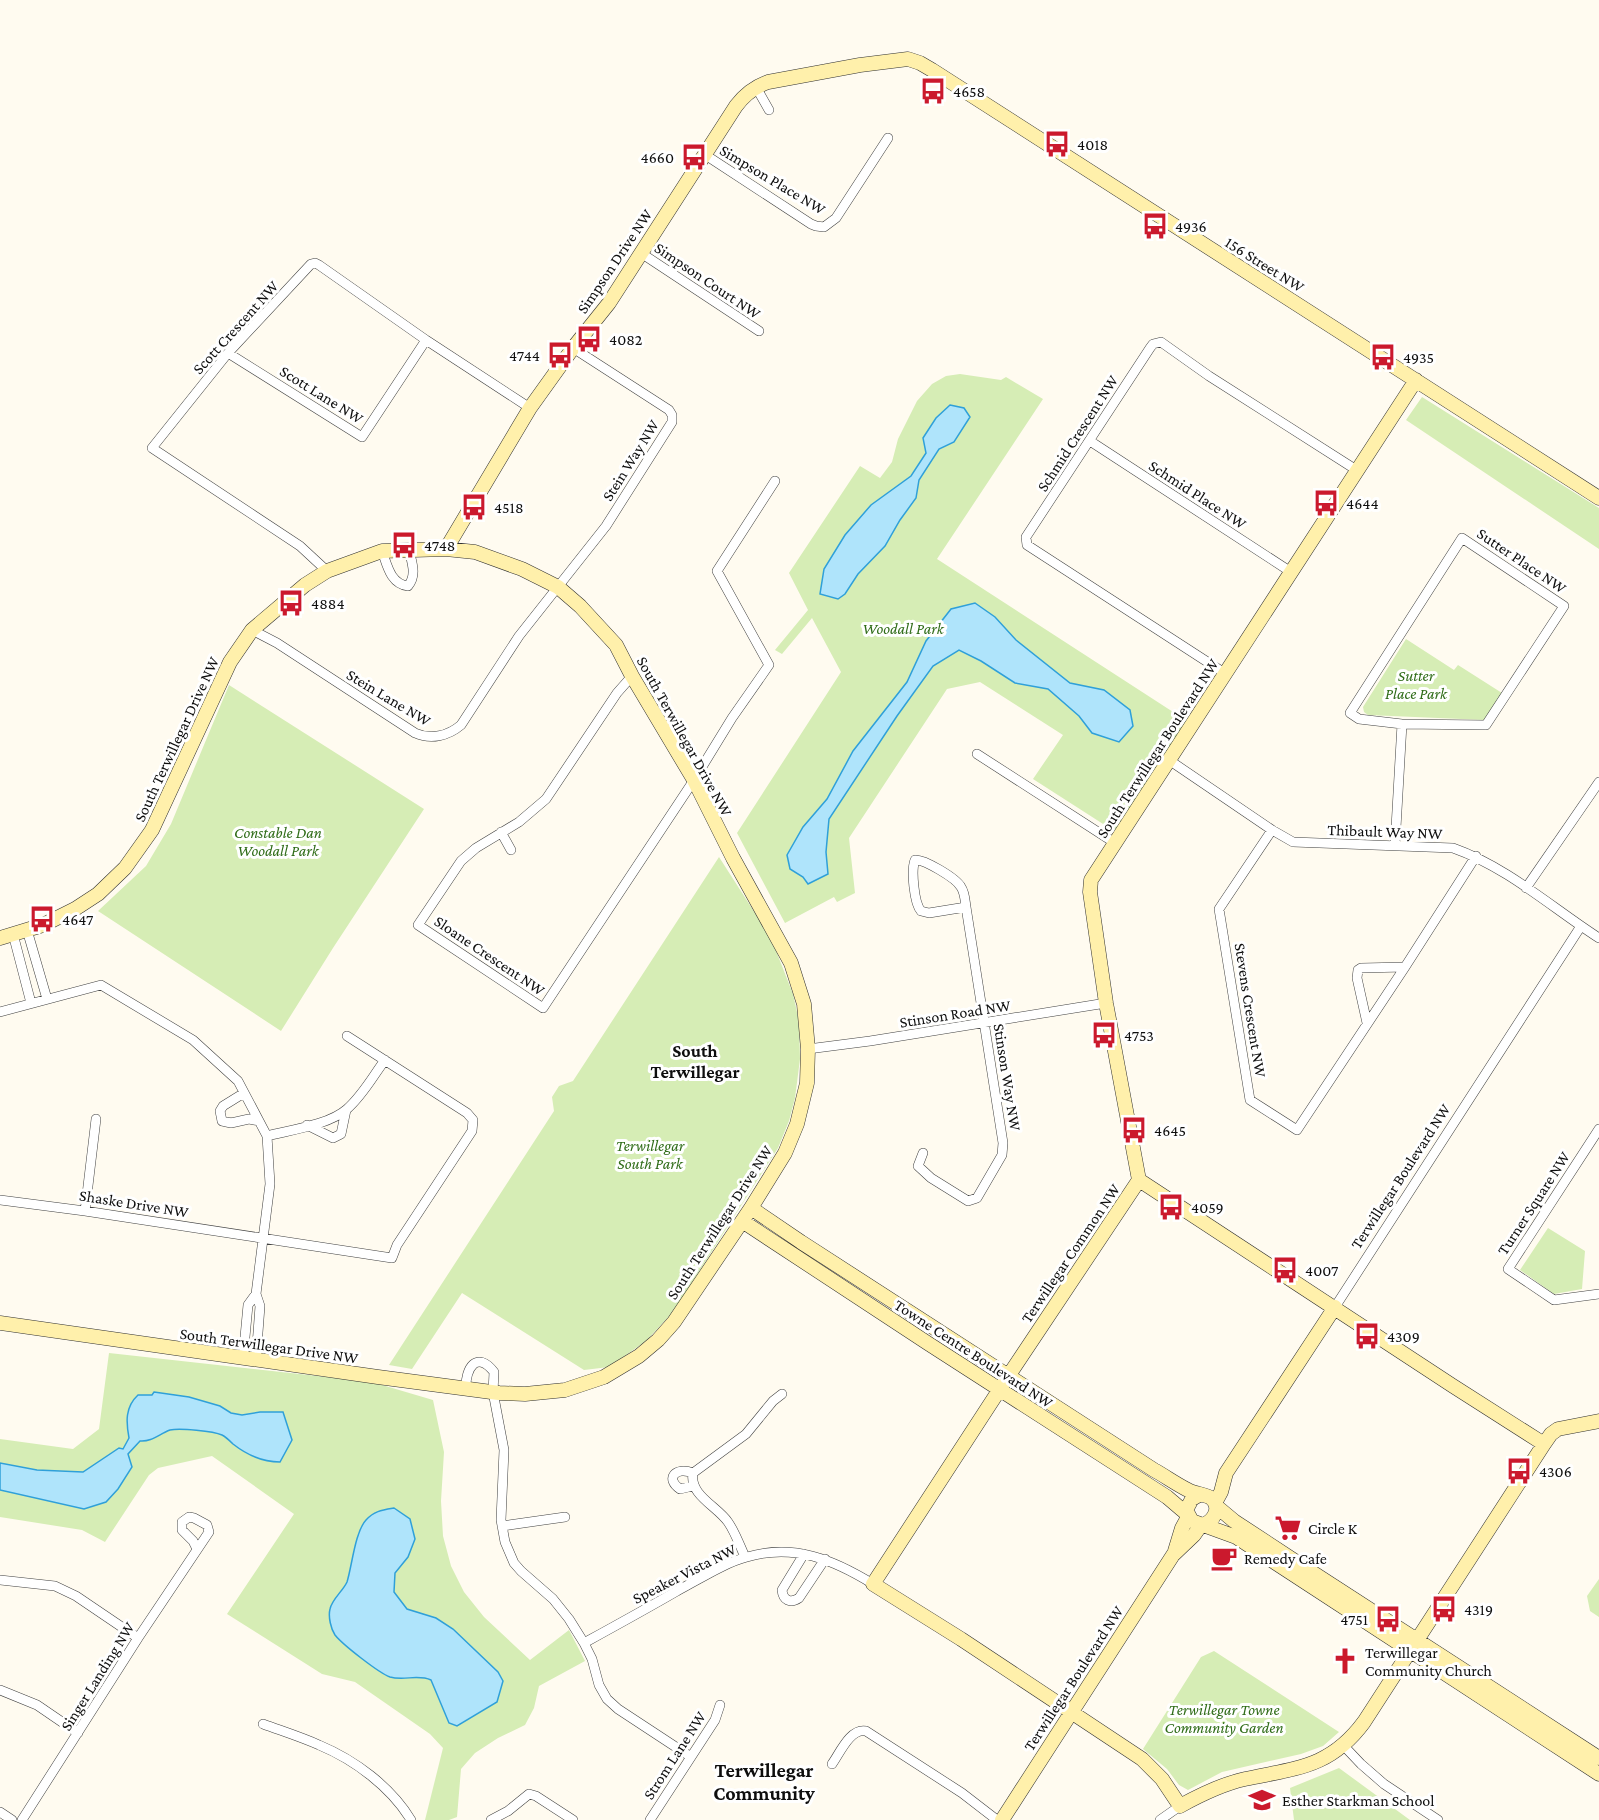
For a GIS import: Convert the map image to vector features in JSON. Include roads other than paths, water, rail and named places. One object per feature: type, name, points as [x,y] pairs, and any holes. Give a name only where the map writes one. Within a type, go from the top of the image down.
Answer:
[{"type":"street","name":"Simpson Drive NW","points":[[446,549],[530,408],[609,303],[740,100],[756,87],[768,82],[860,65],[913,60]]},
{"type":"street","name":"156 Street NW","points":[[913,60],[1599,498]]},
{"type":"street","points":[[756,87],[769,110]]},
{"type":"street","name":"Simpson Place NW","points":[[704,154],[811,224],[824,227],[836,218],[888,138]]},
{"type":"street","name":"Simpson Court NW","points":[[641,253],[759,332]]},
{"type":"street","name":"Scott Crescent NW","points":[[327,571],[300,546],[152,448],[228,353],[311,264],[315,263],[530,408]]},
{"type":"street","name":"Scott Lane NW","points":[[228,353],[362,437],[426,340]]},
{"type":"street","name":"Schmid Crescent NW","points":[[1227,674],[1027,545],[1026,537],[1150,348],[1153,344],[1161,342],[1209,376],[1358,471]]},
{"type":"street","name":"Stein Way NW","points":[[558,587],[606,526],[672,422],[669,410],[573,348]]},
{"type":"street","name":"South Terwillegar Boulevard NW","points":[[1139,1180],[1106,1003],[1090,883],[1416,380]]},
{"type":"street","name":"Schmid Place NW","points":[[1090,441],[1291,572]]},
{"type":"street","points":[[694,780],[732,718],[769,665],[717,571],[775,481]]},
{"type":"street","name":"Sutter Place NW","points":[[1462,538],[1564,606],[1486,725],[1402,724],[1359,719],[1350,713],[1462,538]]},
{"type":"street","name":"South Terwillegar Drive NW","points":[[0,1323],[493,1392],[525,1394],[565,1390],[604,1377],[639,1356],[674,1322],[751,1208],[785,1153],[796,1124],[807,1083],[808,1049],[804,1004],[791,963],[733,858],[694,780],[616,645],[580,606],[558,587],[522,569],[475,552],[446,549],[382,550],[327,571],[305,585],[252,630],[230,662],[156,821],[134,857],[112,881],[87,901],[58,919],[6,936]]},
{"type":"street","points":[[382,550],[393,578],[402,586],[408,586],[411,582],[414,569],[409,550]]},
{"type":"street","name":"Stein Lane NW","points":[[252,630],[415,734],[431,738],[455,730],[461,725],[519,636],[558,587]]},
{"type":"street","name":"Sloane Crescent NW","points":[[632,676],[617,693],[546,799],[519,822],[476,848],[461,861],[418,925],[543,1008],[694,780]]},
{"type":"street","points":[[1395,845],[1402,724]]},
{"type":"street","points":[[977,754],[1115,843]]},
{"type":"street","name":"Thibault Way NW","points":[[1169,760],[1293,842],[1452,848],[1476,856],[1599,938]]},
{"type":"street","points":[[1527,888],[1599,782]]},
{"type":"street","name":"Stevens Crescent NW","points":[[1272,830],[1219,909],[1250,1100],[1297,1130],[1405,968],[1476,856]]},
{"type":"street","points":[[501,832],[511,850]]},
{"type":"street","name":"Stinson Way NW","points":[[924,1153],[918,1166],[932,1178],[972,1201],[977,1198],[1002,1155],[1003,1143],[966,907],[963,891],[956,881],[924,861],[915,860],[913,870],[916,905],[921,911],[929,913],[966,907]]},
{"type":"street","name":"Terwillegar Boulevard NW","points":[[1208,1500],[1221,1492],[1226,1473],[1581,926]]},
{"type":"street","points":[[27,930],[47,999]]},
{"type":"street","points":[[6,936],[31,1004]]},
{"type":"street","points":[[1367,1023],[1357,978],[1358,970],[1361,968],[1405,968]]},
{"type":"street","points":[[0,1012],[100,985],[193,1040],[238,1081],[267,1136],[270,1184],[256,1294],[260,1306],[249,1358]]},
{"type":"street","name":"Stinson Road NW","points":[[808,1049],[1106,1003]]},
{"type":"street","points":[[267,1136],[331,1119],[346,1110],[364,1090],[385,1059],[347,1036]]},
{"type":"street","name":"Shaske Drive NW","points":[[0,1200],[84,1210],[392,1258],[397,1245],[474,1125],[467,1113],[385,1059]]},
{"type":"street","points":[[244,1093],[223,1106],[220,1111],[222,1121],[231,1123],[249,1119],[259,1121]]},
{"type":"street","points":[[307,1125],[333,1138],[341,1134],[346,1110]]},
{"type":"street","points":[[84,1210],[96,1119]]},
{"type":"street","name":"Turner Square NW","points":[[1599,1129],[1508,1269],[1554,1300],[1599,1294]]},
{"type":"street","name":"Terwillegar Common NW","points":[[873,1584],[1139,1180],[1544,1444]]},
{"type":"street","name":"Towne Centre Boulevard NW","points":[[751,1208],[1154,1470],[1208,1500],[1243,1527],[1599,1774]]},
{"type":"street","name":"Towne Centre Boulevard NW","points":[[742,1221],[1167,1497],[1188,1516]]},
{"type":"street","points":[[466,1389],[466,1377],[474,1363],[479,1362],[490,1366],[495,1372],[493,1392],[504,1450],[502,1526],[505,1542],[514,1563],[553,1599],[584,1643],[592,1659],[599,1685],[607,1699],[618,1709],[691,1757]]},
{"type":"street","points":[[693,1473],[746,1434],[773,1401],[782,1394]]},
{"type":"street","points":[[1160,1820],[1203,1794],[1235,1782],[1312,1764],[1343,1745],[1364,1722],[1551,1434],[1558,1430],[1599,1421]]},
{"type":"street","points":[[693,1473],[681,1470],[673,1479],[674,1484],[681,1489],[693,1486]]},
{"type":"street","points":[[693,1473],[693,1486],[728,1522],[745,1557]]},
{"type":"street","points":[[1208,1500],[1214,1518],[1202,1525],[1195,1524],[1186,1510],[1189,1502],[1208,1500]]},
{"type":"street","name":"Terwillegar Boulevard NW","points":[[1173,1556],[1188,1516]]},
{"type":"street","points":[[502,1526],[565,1517]]},
{"type":"street","name":"Terwillegar Boulevard NW","points":[[1002,1820],[1173,1556],[1202,1525]]},
{"type":"street","name":"Towne Centre Boulevard NW","points":[[1202,1525],[1236,1537],[1599,1758]]},
{"type":"street","name":"Singer Landing NW","points":[[22,1820],[197,1549]]},
{"type":"street","name":"Speaker Vista NW","points":[[584,1643],[704,1576],[745,1557],[777,1552],[804,1554],[825,1559],[848,1569],[873,1584]]},
{"type":"street","points":[[804,1554],[783,1586],[782,1593],[789,1601],[799,1598],[825,1559]]},
{"type":"street","points":[[0,1580],[55,1586],[76,1596],[138,1638]]},
{"type":"street","points":[[873,1584],[1071,1711],[1150,1766],[1167,1784],[1180,1806]]},
{"type":"street","points":[[0,1690],[38,1705],[78,1733]]},
{"type":"street","name":"Strom Lane NW","points":[[650,1820],[715,1720],[720,1705]]},
{"type":"street","points":[[263,1724],[320,1745],[342,1756],[385,1789],[411,1820]]},
{"type":"street","points":[[832,1764],[853,1734],[859,1730],[866,1731],[957,1790],[997,1820]]},
{"type":"street","points":[[1343,1745],[1384,1785],[1438,1820]]},
{"type":"street","points":[[491,1820],[503,1817],[525,1796],[532,1794],[573,1820]]},
{"type":"street","points":[[0,1812],[12,1820]]},
{"type":"water","points":[[950,405],[964,408],[970,417],[954,442],[939,449],[919,480],[916,498],[885,546],[858,574],[845,594],[838,599],[820,594],[824,569],[845,535],[871,505],[911,476],[926,453],[923,438],[936,418]]},
{"type":"water","points":[[975,603],[995,617],[1016,640],[1070,683],[1104,690],[1130,710],[1133,726],[1119,742],[1092,733],[1079,716],[1048,689],[1015,683],[959,650],[933,666],[829,819],[826,852],[828,874],[808,884],[803,877],[790,869],[787,855],[803,827],[827,799],[853,751],[907,682],[926,641],[951,609]]},
{"type":"water","points":[[154,1392],[189,1397],[242,1415],[283,1412],[292,1440],[280,1462],[273,1462],[249,1455],[218,1434],[204,1431],[170,1430],[152,1439],[140,1441],[128,1454],[132,1467],[118,1489],[106,1502],[84,1509],[0,1490],[0,1463],[37,1470],[83,1472],[119,1448],[123,1449],[129,1438],[127,1421],[131,1405],[138,1395],[152,1395]]},
{"type":"water","points":[[394,1508],[410,1519],[415,1539],[408,1557],[395,1573],[394,1592],[407,1609],[436,1618],[453,1629],[498,1672],[503,1681],[497,1702],[457,1726],[449,1723],[431,1680],[390,1677],[370,1665],[345,1645],[335,1635],[331,1626],[330,1609],[347,1582],[362,1525],[375,1513]]},
{"type":"place","name":"4658","points":[[933,91]]},
{"type":"place","name":"4018","points":[[1057,144]]},
{"type":"place","name":"4660","points":[[694,157]]},
{"type":"place","name":"4936","points":[[1155,226]]},
{"type":"place","name":"4082","points":[[589,339]]},
{"type":"place","name":"4744","points":[[560,355]]},
{"type":"place","name":"4935","points":[[1383,357]]},
{"type":"place","name":"4644","points":[[1326,503]]},
{"type":"place","name":"4518","points":[[474,507]]},
{"type":"place","name":"4748","points":[[404,545]]},
{"type":"place","name":"4884","points":[[291,603]]},
{"type":"place","name":"4647","points":[[42,919]]},
{"type":"place","name":"4753","points":[[1104,1035]]},
{"type":"place","name":"4645","points":[[1134,1130]]},
{"type":"place","name":"4059","points":[[1171,1207]]},
{"type":"place","name":"4007","points":[[1285,1270]]},
{"type":"place","name":"4309","points":[[1367,1336]]},
{"type":"place","name":"4306","points":[[1519,1471]]},
{"type":"place","name":"Circle K","points":[[1288,1528]]},
{"type":"place","name":"Remedy Cafe","points":[[1224,1558]]},
{"type":"place","name":"4319","points":[[1444,1609]]},
{"type":"place","name":"4751","points":[[1388,1619]]},
{"type":"place","name":"Terwillegar Community Church","points":[[1345,1661]]},
{"type":"place","name":"Esther Starkman School","points":[[1262,1800]]},
{"type":"district","name":"South Terwillegar","points":[[695,1061]]},
{"type":"district","name":"Terwillegar Community","points":[[764,1782]]},
{"type":"park label","name":"Woodall Park","points":[[903,628]]},
{"type":"park label","name":"Sutter Place Park","points":[[1416,684]]},
{"type":"park label","name":"Constable Dan Woodall Park","points":[[278,841]]},
{"type":"park label","name":"Terwillegar South Park","points":[[650,1154]]},
{"type":"park label","name":"Terwillegar Towne Community Garden","points":[[1224,1718]]}]
